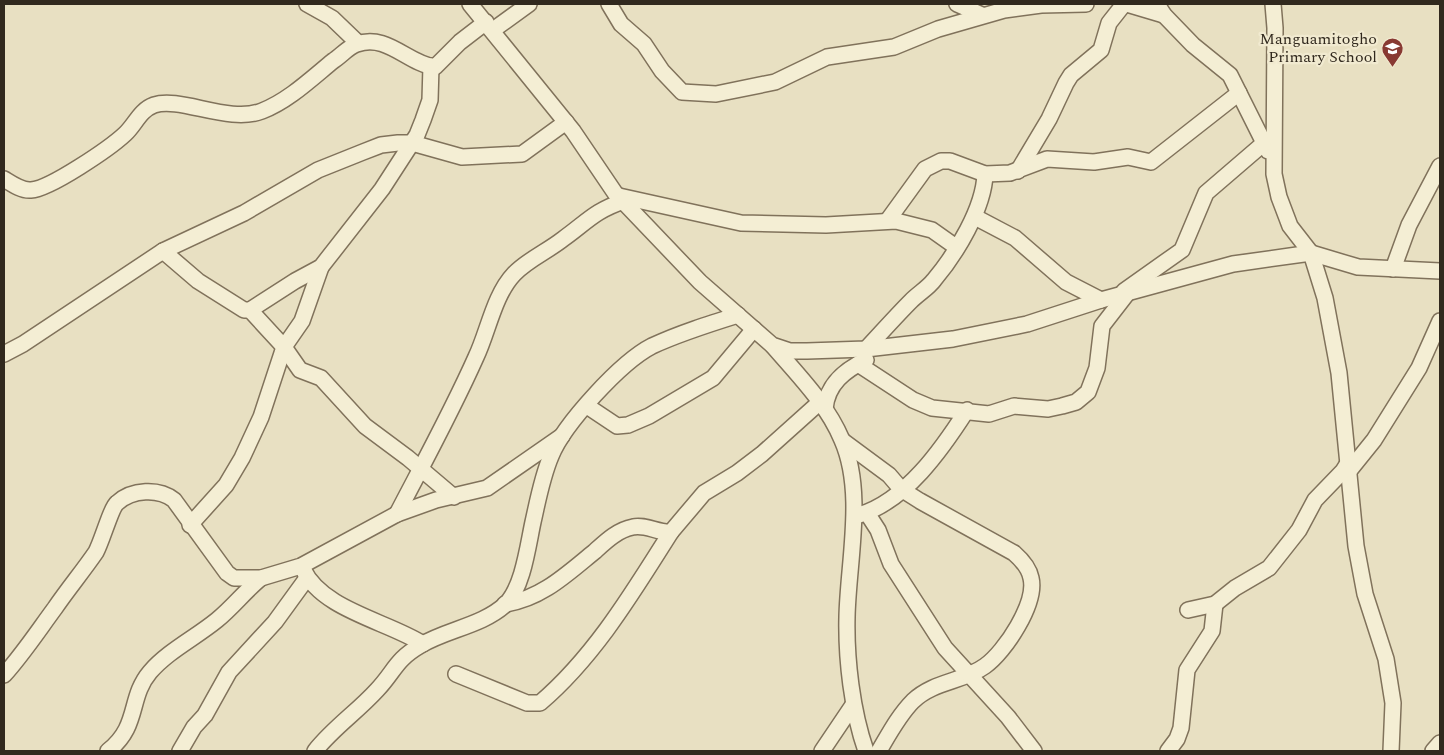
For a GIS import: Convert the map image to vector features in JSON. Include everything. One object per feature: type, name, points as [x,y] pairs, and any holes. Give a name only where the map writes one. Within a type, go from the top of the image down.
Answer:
[{"type":"street","points":[[307,4],[332,18],[358,43]]},
{"type":"street","points":[[470,4],[566,122],[621,198],[700,282],[772,345],[823,406],[843,441],[860,515],[847,618],[853,705],[866,751]]},
{"type":"street","points":[[4,179],[24,190],[39,188],[114,143],[126,133],[143,111],[152,105],[173,104],[209,111],[234,113],[261,111],[301,86],[358,43],[381,43],[431,66],[440,64],[460,42],[529,4]]},
{"type":"street","points":[[609,4],[622,24],[644,44],[662,71],[682,92],[716,94],[775,82],[827,57],[894,48],[938,29],[982,15],[1025,6],[1086,4]]},
{"type":"street","points":[[957,4],[982,15]]},
{"type":"street","points":[[1018,171],[1071,75],[1101,50],[1109,23],[1125,4],[1161,9],[1193,45],[1223,68],[1240,93],[1262,144],[1272,156]]},
{"type":"street","points":[[1273,4],[1276,28],[1272,156],[1279,197],[1290,226],[1311,253],[1325,298],[1336,355],[1356,546],[1365,594],[1386,659],[1392,703],[1391,751]]},
{"type":"street","points":[[190,524],[226,485],[242,458],[261,417],[284,347],[302,321],[321,267],[382,190],[412,143],[430,100],[431,66]]},
{"type":"street","points":[[888,220],[925,170],[941,161],[950,161],[985,174],[1018,171],[1047,159],[1094,162],[1128,157],[1151,162],[1240,93]]},
{"type":"street","points":[[4,354],[23,344],[163,251],[244,214],[318,170],[381,145],[412,143],[462,157],[513,155],[528,151],[566,122]]},
{"type":"street","points":[[858,364],[922,406],[989,414],[1014,406],[1048,409],[1076,402],[1083,397],[1093,383],[1102,326],[1122,296],[1182,250],[1206,193],[1262,144]]},
{"type":"street","points":[[1393,269],[1409,225],[1440,166]]},
{"type":"street","points":[[866,349],[912,299],[933,282],[946,266],[956,246],[975,217],[985,186],[985,174]]},
{"type":"street","points":[[397,514],[453,409],[481,346],[490,318],[505,287],[514,274],[565,238],[593,214],[621,198],[741,223],[826,225],[888,220],[932,230],[956,246]]},
{"type":"street","points":[[975,217],[1008,234],[1066,282],[1101,300]]},
{"type":"street","points":[[163,251],[187,272],[229,302],[250,310],[284,347],[300,370],[321,378],[365,426],[454,497]]},
{"type":"street","points":[[772,345],[790,351],[866,349],[978,335],[1028,324],[1101,300],[1122,296],[1233,264],[1311,253],[1358,267],[1440,271]]},
{"type":"street","points":[[250,310],[321,267]]},
{"type":"street","points":[[315,751],[326,737],[377,690],[395,664],[423,644],[474,624],[505,604],[513,595],[520,577],[544,476],[551,455],[562,436],[614,376],[634,358],[651,347],[738,314]]},
{"type":"street","points":[[1188,610],[1215,604],[1274,563],[1298,530],[1315,500],[1374,440],[1419,368],[1440,321]]},
{"type":"street","points":[[587,406],[617,426],[628,425],[649,416],[714,378],[754,329]]},
{"type":"street","points":[[456,674],[527,703],[540,703],[586,655],[630,596],[671,532],[704,493],[738,473],[823,406],[837,380],[858,364],[902,344]]},
{"type":"street","points":[[860,515],[901,489],[928,466],[967,410]]},
{"type":"street","points":[[4,675],[22,655],[88,564],[105,532],[117,503],[135,494],[159,491],[174,500],[227,572],[234,578],[261,578],[304,572],[397,514],[436,500],[487,488],[562,436]]},
{"type":"street","points":[[843,441],[889,475],[901,489],[1014,553],[1024,562],[1031,577],[1032,587],[1026,606],[1010,643],[984,667],[944,682],[913,701],[879,751]]},
{"type":"street","points":[[860,515],[878,530],[891,564],[945,648],[1008,717],[1034,751]]},
{"type":"street","points":[[505,604],[521,602],[540,594],[569,573],[613,536],[624,530],[634,526],[671,532]]},
{"type":"street","points":[[304,572],[346,609],[408,635],[423,644]]},
{"type":"street","points":[[180,751],[194,727],[206,715],[229,672],[275,622],[304,572]]},
{"type":"street","points":[[108,751],[119,743],[126,733],[140,690],[152,670],[230,609],[261,578]]},
{"type":"street","points":[[1168,751],[1177,739],[1181,728],[1187,670],[1212,631],[1215,604]]},
{"type":"street","points":[[822,751],[853,705]]},
{"type":"place","name":"Manguamitogho Primary School","points":[[1393,67]]}]
